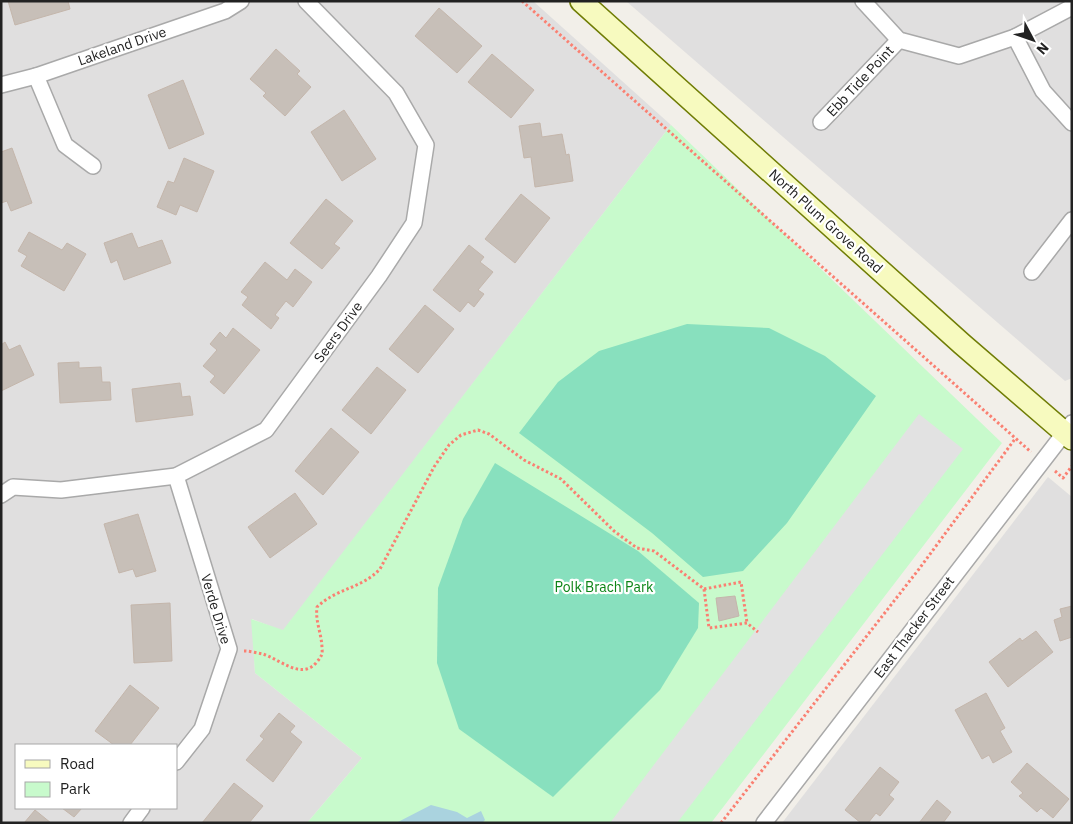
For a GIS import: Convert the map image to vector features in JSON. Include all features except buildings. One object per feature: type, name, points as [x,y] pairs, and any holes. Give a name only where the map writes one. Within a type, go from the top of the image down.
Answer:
[{"type":"street","name":"Lakeland Drive","points":[[1,85],[36,76],[225,11],[241,1]]},
{"type":"street","name":"Seers Drive","points":[[1,495],[13,487],[61,490],[176,476],[266,430],[379,276],[414,223],[426,145],[396,93],[306,1]]},
{"type":"street","name":"North Plum Grove Road","points":[[581,1],[962,344],[1069,432]]},
{"type":"street","points":[[863,1],[898,40],[959,56],[1015,37],[1072,7]]},
{"type":"street","points":[[1015,37],[1043,91],[1072,123]]},
{"type":"street","name":"Ebb Tide Point","points":[[821,122],[898,40]]},
{"type":"street","points":[[36,76],[65,145],[93,166]]},
{"type":"street","points":[[1032,272],[1072,220]]},
{"type":"street","name":"East Thacker Street","points":[[771,820],[1069,432]]},
{"type":"street","name":"Verde Drive","points":[[176,476],[229,650],[202,728],[178,759]]},
{"type":"street","points":[[131,823],[141,809]]},
{"type":"path","points":[[522,1],[1015,439],[919,569],[721,823]]},
{"type":"path","points":[[229,650],[264,654],[292,668],[302,670],[314,666],[321,657],[323,648],[315,619],[317,607],[340,590],[360,586],[370,580],[380,569],[434,467],[449,445],[461,435],[478,430],[489,434],[524,460],[561,479],[614,531],[637,548],[654,552],[704,589],[709,628],[747,623]]},
{"type":"path","points":[[1063,478],[1072,466]]},
{"type":"path","points":[[704,589],[741,582],[747,623],[758,632]]},
{"type":"shaded area","points":[[1,1],[533,1],[671,125],[283,631],[252,619],[255,673],[362,758],[307,823],[1,823]]},
{"type":"shaded area","points":[[626,1],[1072,1],[1072,378],[1065,381]]},
{"type":"shaded area","points":[[919,414],[963,449],[677,823],[610,823]]},
{"type":"shaded area","points":[[1048,477],[1072,497],[1072,823],[782,823]]},
{"type":"green space","name":"Polk Brach Park","points":[[671,125],[1002,443],[711,823],[307,823],[362,758],[255,673],[251,619],[283,630]]},
{"type":"green space","points":[[687,324],[769,328],[825,356],[876,396],[787,523],[743,571],[703,577],[652,533],[519,433],[558,382],[599,351]]},
{"type":"green space","points":[[495,463],[638,551],[699,603],[698,628],[660,690],[553,797],[459,729],[437,663],[438,588],[463,519]]},
{"type":"water","points":[[431,805],[457,812],[467,818],[481,811],[485,820],[482,823],[396,823]]}]
